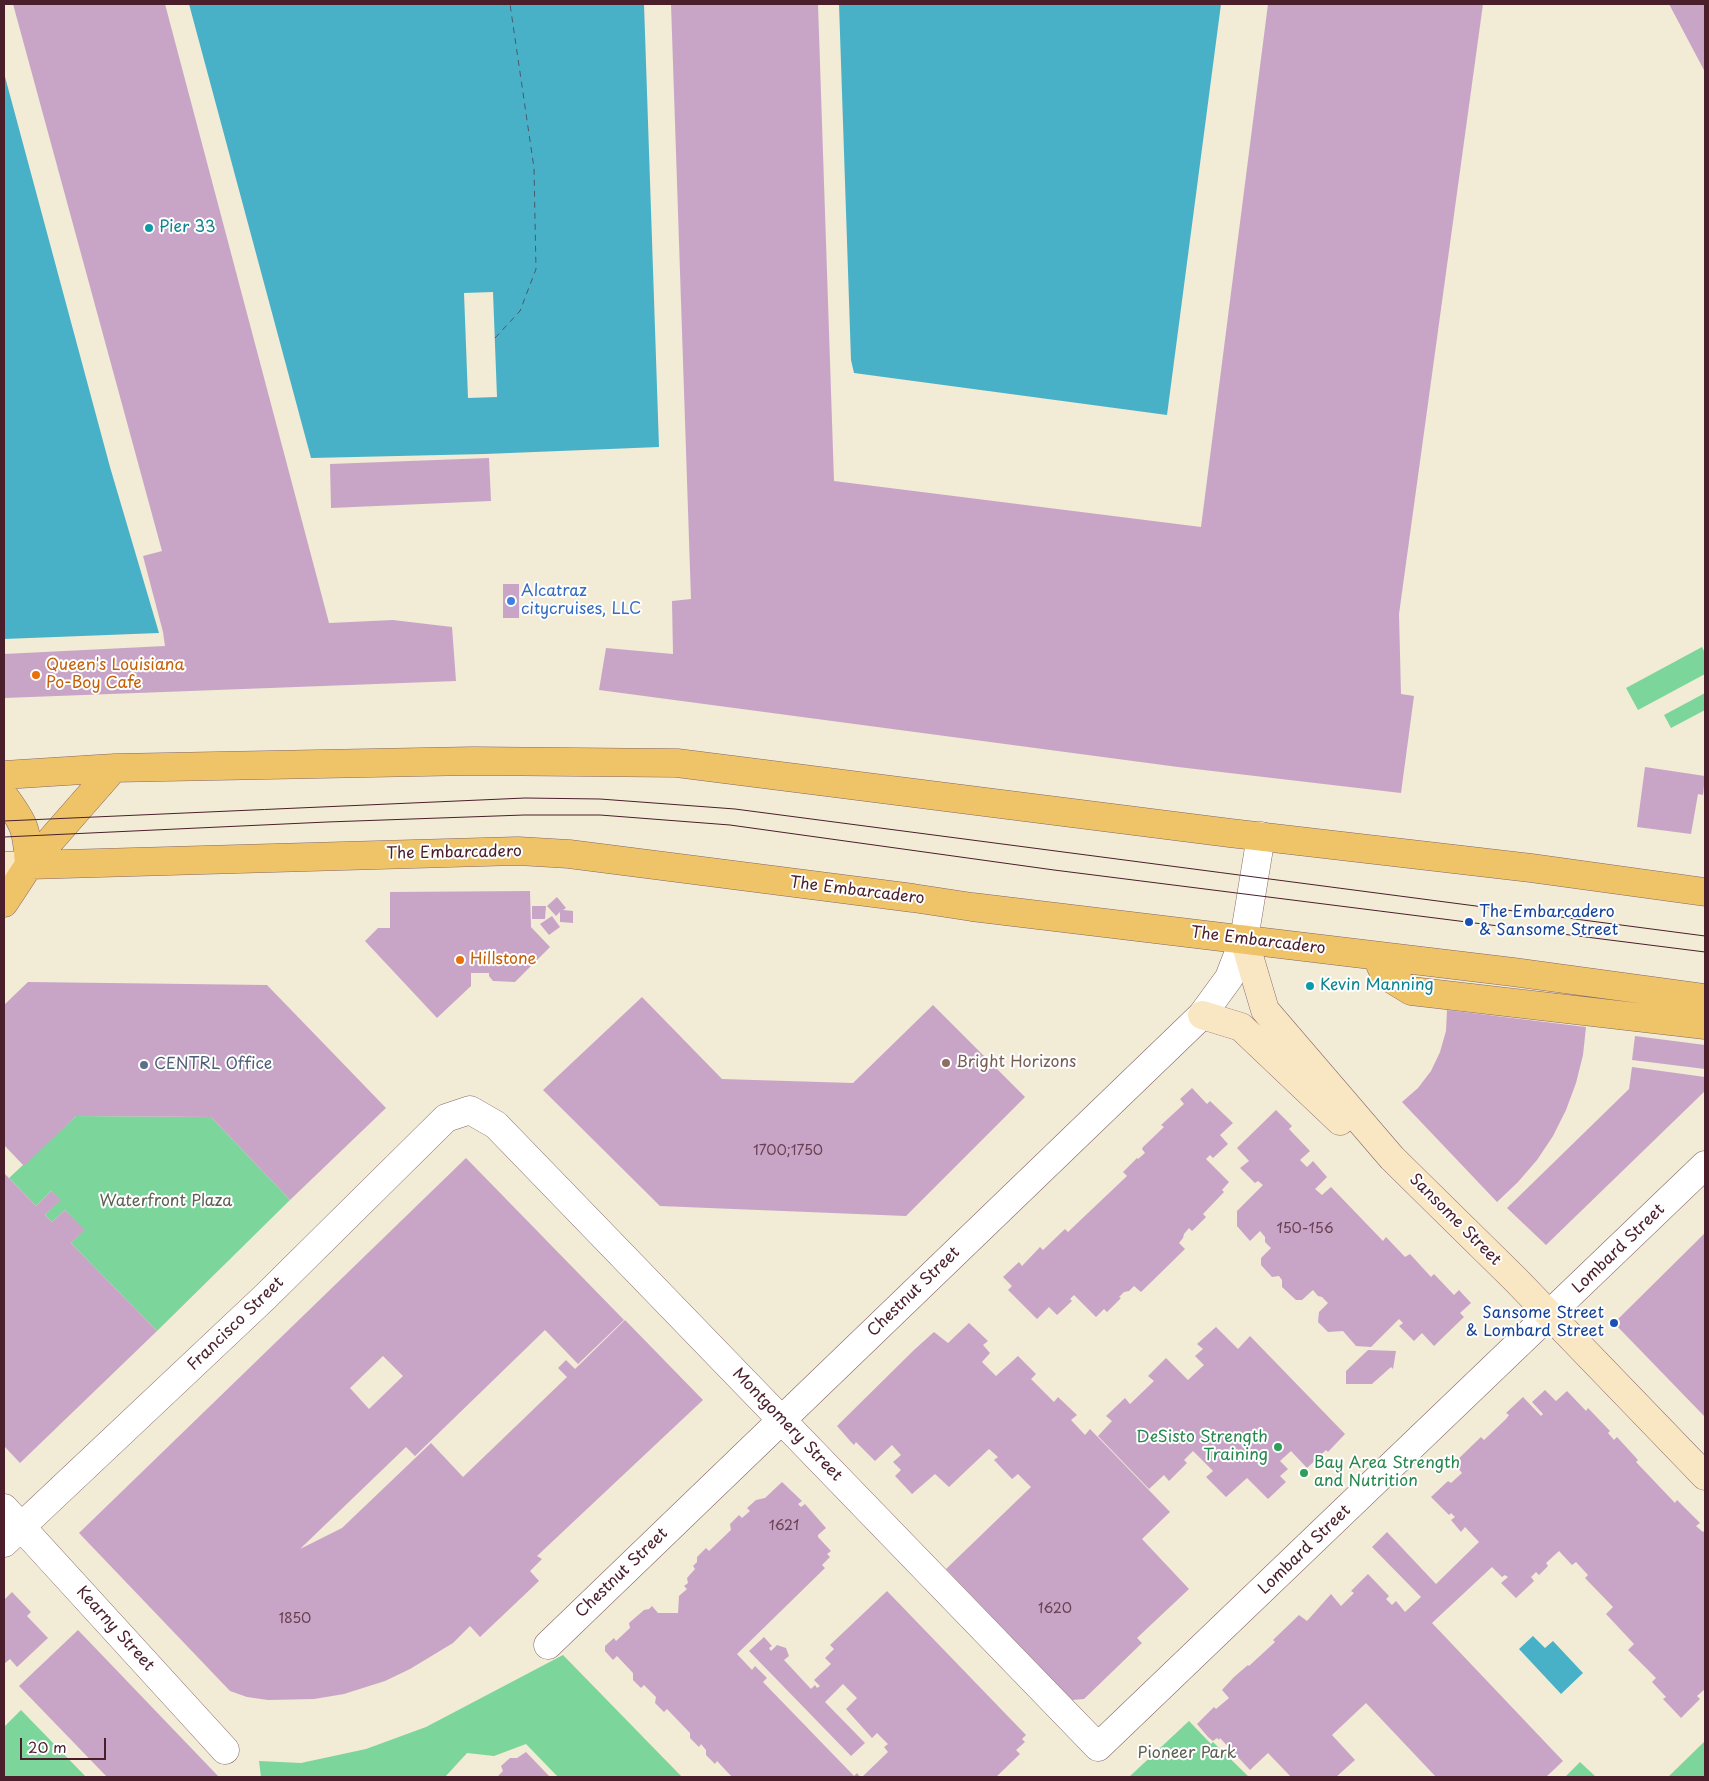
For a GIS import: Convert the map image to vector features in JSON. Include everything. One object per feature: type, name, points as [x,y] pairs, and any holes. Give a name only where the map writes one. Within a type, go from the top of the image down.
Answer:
[{"type":"main road","points":[[4,775],[114,768],[473,760],[677,763],[1531,868],[1705,892]]},
{"type":"main road","points":[[17,865],[114,768]]},
{"type":"main road","points":[[4,796],[18,815],[25,828],[27,837],[4,902]]},
{"type":"main road","name":"The Embarcadero","points":[[17,865],[518,851],[569,854],[972,907],[1513,972],[1705,998]]},
{"type":"main road","points":[[1376,956],[1385,975],[1411,991],[1705,1025]]},
{"type":"street","name":"Chestnut Street","points":[[556,1638],[1202,1015],[1229,978],[1244,939],[1261,836]]},
{"type":"street","name":"Sansome Street","points":[[1244,939],[1265,1010],[1392,1158],[1550,1315],[1705,1476]]},
{"type":"street","points":[[1202,1015],[1241,1027],[1343,1124],[1392,1158]]},
{"type":"street","name":"Montgomery Street","points":[[470,1110],[496,1125],[1098,1747]]},
{"type":"street","name":"Francisco Street","points":[[10,1526],[265,1297],[446,1118],[470,1110]]},
{"type":"street","name":"Lombard Street","points":[[1098,1747],[1705,1165]]},
{"type":"street","name":"Kearny Street","points":[[10,1526],[225,1750]]},
{"type":"green space","points":[[1702,647],[1705,653],[1705,674],[1638,710],[1626,688]]},
{"type":"green space","points":[[1705,693],[1705,710],[1671,728],[1664,715]]},
{"type":"green space","name":"Waterfront Plaza","points":[[76,1116],[211,1117],[290,1200],[157,1331],[71,1243],[84,1230],[65,1210],[52,1222],[45,1215],[60,1200],[51,1191],[36,1206],[9,1178]]},
{"type":"green space","points":[[563,1655],[682,1777],[558,1777],[526,1744],[494,1756],[467,1753],[445,1777],[261,1777],[259,1761],[301,1763],[366,1749],[426,1727]]},
{"type":"green space","points":[[21,1710],[86,1777],[4,1777],[4,1727]]},
{"type":"green space","name":"Pioneer Park","points":[[1189,1721],[1211,1744],[1213,1742],[1249,1777],[1129,1777]]},
{"type":"green space","points":[[1705,1741],[1705,1777],[1668,1777]]},
{"type":"green space","points":[[1580,1762],[1596,1777],[1565,1777]]},
{"type":"water","points":[[189,4],[644,4],[659,447],[311,458]]},
{"type":"water","points":[[839,4],[1221,4],[1167,415],[854,373],[851,360]]},
{"type":"water","points":[[4,73],[110,467],[159,633],[4,639]]},
{"type":"water","points":[[1533,1636],[1545,1648],[1553,1641],[1583,1673],[1561,1694],[1519,1649]]},
{"type":"pier","points":[[493,292],[497,397],[468,398],[464,293]]},
{"type":"building","name":"Pier 33","points":[[13,4],[165,4],[329,623],[393,620],[452,627],[456,681],[4,698],[4,654],[165,646],[143,556],[162,551]]},
{"type":"building","points":[[671,4],[818,4],[834,481],[1201,527],[1268,4],[1483,4],[1399,614],[1401,694],[1414,696],[1401,793],[1178,767],[599,690],[606,648],[673,654],[672,601],[691,599]]},
{"type":"building","points":[[1669,4],[1705,4],[1705,72]]},
{"type":"building","points":[[489,458],[491,501],[331,508],[330,464]]},
{"type":"building","name":"Alcatraz citycruises, LLC","points":[[503,584],[519,584],[519,618],[503,618]]},
{"type":"building","points":[[1645,767],[1705,776],[1703,795],[1698,794],[1691,834],[1637,827]]},
{"type":"building","name":"Hillstone","points":[[530,891],[531,927],[550,947],[515,982],[493,981],[489,973],[471,973],[471,986],[437,1018],[365,941],[378,928],[390,928],[390,892]]},
{"type":"building","points":[[557,897],[566,908],[563,910],[573,911],[573,923],[560,922],[560,912],[556,916],[547,906]]},
{"type":"building","points":[[532,906],[546,906],[545,919],[532,919]]},
{"type":"building","points":[[552,916],[560,927],[549,935],[540,924]]},
{"type":"building","points":[[28,982],[267,985],[386,1108],[290,1200],[211,1117],[76,1116],[24,1166],[4,1145],[4,1005]]},
{"type":"building","points":[[642,997],[722,1079],[853,1083],[933,1005],[1025,1097],[906,1216],[660,1206],[543,1090]]},
{"type":"building","points":[[1447,1010],[1586,1027],[1583,1055],[1576,1083],[1566,1110],[1553,1136],[1537,1160],[1497,1202],[1402,1102],[1418,1088],[1431,1071],[1440,1052],[1446,1031]]},
{"type":"building","points":[[1635,1036],[1705,1045],[1705,1069],[1632,1060]]},
{"type":"building","points":[[1632,1067],[1705,1077],[1705,1091],[1546,1245],[1507,1208],[1629,1089]]},
{"type":"building","points":[[1192,1088],[1207,1104],[1210,1101],[1233,1123],[1220,1135],[1228,1144],[1213,1158],[1210,1155],[1206,1159],[1229,1182],[1222,1190],[1224,1192],[1203,1214],[1206,1217],[1192,1231],[1189,1228],[1184,1234],[1179,1243],[1185,1249],[1141,1292],[1134,1286],[1129,1291],[1124,1292],[1119,1297],[1121,1298],[1107,1312],[1104,1309],[1096,1317],[1074,1295],[1070,1299],[1072,1301],[1057,1315],[1049,1307],[1037,1319],[1008,1290],[1012,1286],[1003,1277],[1019,1262],[1022,1266],[1040,1247],[1043,1250],[1065,1229],[1068,1232],[1127,1176],[1123,1172],[1145,1153],[1142,1149],[1143,1147],[1164,1127],[1161,1125],[1184,1104],[1180,1099]]},
{"type":"building","points":[[1276,1110],[1292,1126],[1289,1129],[1310,1151],[1300,1160],[1307,1167],[1313,1161],[1327,1177],[1315,1189],[1322,1195],[1331,1187],[1383,1241],[1386,1237],[1405,1257],[1410,1254],[1431,1277],[1434,1274],[1454,1295],[1459,1290],[1471,1303],[1460,1313],[1464,1317],[1434,1346],[1422,1333],[1414,1341],[1399,1326],[1403,1323],[1399,1319],[1371,1347],[1356,1346],[1343,1331],[1328,1332],[1318,1322],[1319,1312],[1328,1303],[1322,1297],[1318,1296],[1313,1290],[1302,1300],[1296,1300],[1282,1287],[1282,1280],[1279,1276],[1272,1277],[1261,1265],[1261,1258],[1271,1248],[1265,1242],[1265,1237],[1260,1231],[1250,1241],[1237,1226],[1237,1211],[1263,1185],[1258,1181],[1255,1183],[1240,1168],[1249,1161],[1237,1148]]},
{"type":"building","points":[[466,1158],[624,1320],[578,1364],[545,1330],[415,1456],[406,1447],[300,1549],[342,1528],[431,1443],[463,1477],[567,1377],[558,1368],[566,1360],[575,1369],[625,1320],[703,1400],[537,1556],[542,1559],[530,1571],[539,1581],[480,1637],[470,1626],[453,1643],[410,1669],[385,1681],[344,1694],[314,1699],[268,1700],[247,1697],[230,1691],[79,1533]],"holes":[[[383,1356],[403,1376],[369,1409],[350,1388]]]},
{"type":"building","points":[[4,1173],[36,1206],[51,1191],[61,1200],[45,1215],[52,1222],[65,1210],[85,1230],[71,1243],[157,1331],[20,1463],[4,1446]]},
{"type":"building","points":[[1705,1233],[1705,1417],[1614,1323]]},
{"type":"building","points":[[969,1323],[988,1341],[983,1345],[990,1353],[982,1362],[996,1376],[1018,1356],[1036,1374],[1031,1379],[1054,1402],[1058,1397],[1077,1415],[1071,1420],[1085,1435],[1090,1429],[1170,1512],[1142,1539],[1189,1589],[1137,1638],[1142,1643],[1084,1699],[1072,1700],[946,1569],[1031,1487],[1018,1474],[1012,1479],[994,1460],[998,1457],[989,1449],[949,1487],[935,1474],[912,1494],[895,1476],[901,1470],[893,1462],[901,1455],[892,1445],[875,1461],[856,1442],[854,1445],[837,1426],[934,1332],[948,1343]]},
{"type":"building","points":[[1216,1327],[1238,1349],[1250,1336],[1345,1434],[1328,1452],[1326,1450],[1307,1468],[1291,1451],[1280,1461],[1288,1469],[1280,1476],[1286,1482],[1268,1499],[1247,1478],[1226,1497],[1206,1477],[1213,1471],[1193,1451],[1184,1460],[1187,1463],[1169,1481],[1164,1475],[1149,1489],[1098,1436],[1112,1421],[1106,1416],[1125,1398],[1130,1404],[1154,1381],[1148,1376],[1166,1358],[1188,1380],[1204,1365],[1195,1356],[1203,1349],[1197,1344]]},
{"type":"building","points":[[1368,1350],[1396,1351],[1393,1369],[1391,1367],[1372,1384],[1346,1384],[1346,1371]]},
{"type":"building","points":[[1545,1390],[1556,1401],[1567,1391],[1586,1411],[1588,1408],[1610,1431],[1608,1433],[1614,1440],[1617,1437],[1638,1460],[1636,1462],[1675,1503],[1677,1500],[1700,1523],[1696,1526],[1703,1532],[1705,1530],[1705,1689],[1697,1696],[1700,1699],[1681,1718],[1663,1699],[1666,1697],[1652,1682],[1656,1678],[1628,1650],[1634,1644],[1606,1614],[1613,1607],[1585,1578],[1588,1575],[1576,1562],[1572,1565],[1559,1551],[1546,1563],[1548,1566],[1539,1575],[1536,1572],[1531,1577],[1534,1581],[1516,1598],[1501,1583],[1508,1577],[1505,1575],[1502,1577],[1492,1567],[1432,1623],[1563,1761],[1546,1777],[1436,1777],[1366,1703],[1332,1735],[1355,1760],[1336,1777],[1291,1777],[1268,1753],[1250,1770],[1220,1738],[1213,1741],[1208,1737],[1197,1724],[1214,1707],[1216,1709],[1229,1698],[1222,1690],[1234,1677],[1275,1642],[1273,1640],[1299,1615],[1307,1621],[1331,1594],[1341,1606],[1354,1593],[1351,1591],[1368,1574],[1389,1596],[1386,1599],[1392,1605],[1396,1601],[1405,1612],[1421,1597],[1372,1547],[1387,1532],[1436,1584],[1479,1542],[1465,1527],[1461,1532],[1451,1520],[1455,1517],[1451,1513],[1449,1515],[1431,1497],[1448,1481],[1451,1483],[1462,1473],[1454,1463],[1481,1437],[1484,1440],[1506,1419],[1509,1415],[1506,1413],[1523,1397],[1541,1416],[1543,1414],[1532,1402]]},
{"type":"building","points":[[782,1482],[802,1501],[798,1504],[801,1507],[805,1504],[826,1528],[818,1537],[831,1551],[827,1554],[830,1557],[822,1565],[825,1568],[737,1654],[752,1670],[755,1666],[767,1678],[763,1682],[854,1776],[857,1773],[860,1777],[732,1777],[717,1761],[715,1764],[706,1755],[706,1750],[701,1744],[699,1747],[690,1738],[690,1733],[667,1709],[664,1712],[655,1703],[656,1697],[644,1685],[641,1688],[633,1680],[633,1673],[617,1656],[613,1660],[605,1651],[605,1646],[614,1638],[616,1641],[630,1628],[629,1623],[644,1610],[652,1606],[658,1613],[678,1613],[679,1596],[687,1589],[684,1586],[688,1583],[687,1578],[695,1569],[693,1566],[697,1562],[697,1557],[706,1548],[709,1551],[731,1530],[730,1524],[739,1515],[742,1518],[750,1511],[747,1508],[756,1500],[765,1498]]},
{"type":"building","points":[[887,1591],[1026,1735],[1022,1739],[1025,1742],[1016,1750],[1020,1754],[996,1777],[862,1777],[888,1752],[884,1747],[888,1744],[877,1733],[872,1738],[846,1709],[857,1698],[843,1684],[825,1702],[865,1743],[851,1756],[749,1651],[764,1637],[772,1646],[769,1648],[771,1651],[777,1645],[786,1648],[789,1656],[784,1660],[811,1689],[815,1685],[817,1688],[820,1686],[814,1680],[831,1664],[825,1658],[834,1649],[830,1645]]},
{"type":"building","points":[[12,1592],[31,1612],[27,1616],[48,1638],[17,1667],[10,1659],[4,1664],[4,1600]]},
{"type":"building","points":[[78,1630],[217,1777],[107,1777],[19,1686]]},
{"type":"building","points":[[526,1752],[550,1777],[497,1777],[503,1771],[501,1766],[510,1758],[517,1758]]},
{"type":"ferry route","points":[[495,338],[520,311],[536,269],[534,168],[510,4]]},
{"type":"tram line","points":[[4,821],[525,798],[600,799],[735,809],[1705,936]]},
{"type":"tram line","points":[[4,837],[327,822],[524,815],[600,815],[730,825],[1054,870],[1705,952]]},
{"type":"place","name":"Pier 33","points":[[149,228]]},
{"type":"place","name":"Alcatraz citycruises, LLC","points":[[511,601]]},
{"type":"place","name":"Queen's Louisiana Po-Boy Cafe","points":[[36,675]]},
{"type":"place","name":"The Embarcadero & Sansome Street","points":[[1469,922]]},
{"type":"place","name":"Hillstone","points":[[460,960]]},
{"type":"place","name":"Kevin Manning","points":[[1310,986]]},
{"type":"place","name":"Bright Horizons","points":[[946,1063]]},
{"type":"place","name":"CENTRL Office","points":[[144,1065]]},
{"type":"place","name":"Sansome Street & Lombard Street","points":[[1614,1323]]},
{"type":"place","name":"DeSisto Strength Training","points":[[1278,1447]]},
{"type":"place","name":"Bay Area Strength and Nutrition","points":[[1304,1473]]}]
